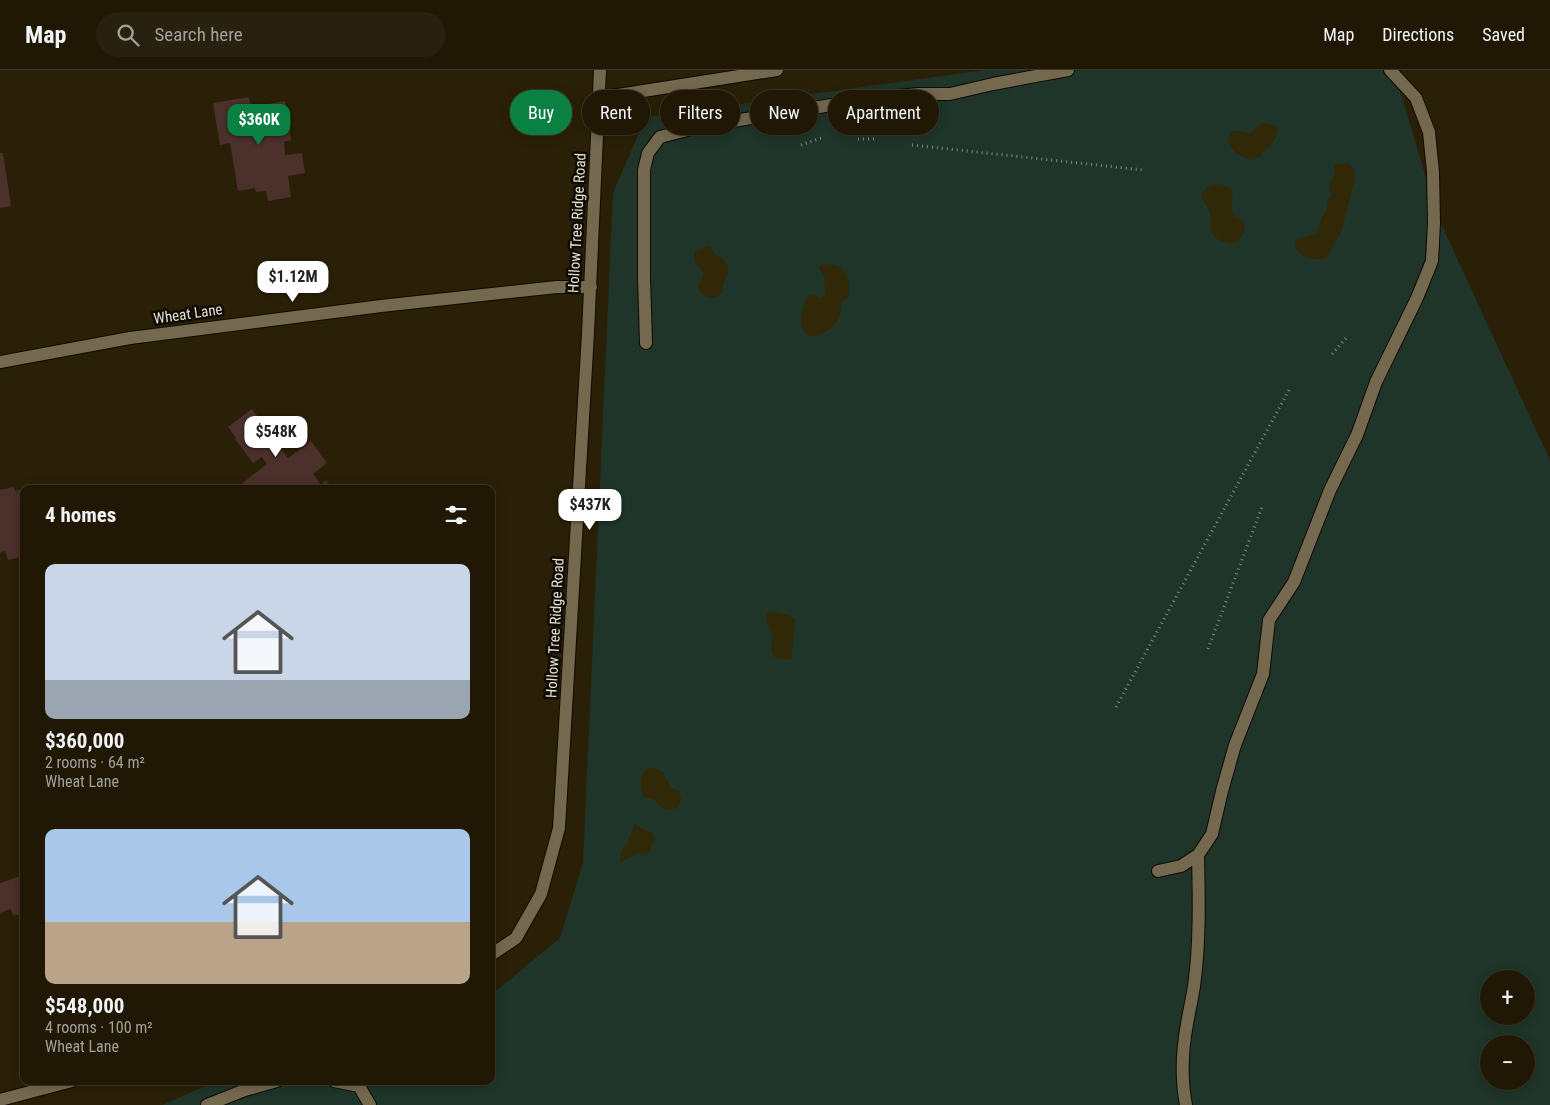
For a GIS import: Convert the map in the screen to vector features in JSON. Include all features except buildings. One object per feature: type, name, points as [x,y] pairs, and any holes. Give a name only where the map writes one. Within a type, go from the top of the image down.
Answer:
[{"type":"street","name":"Hollow Tree Ridge Road","points":[[599,90],[600,70]]},
{"type":"street","points":[[650,90],[777,70]]},
{"type":"street","points":[[646,343],[644,170],[648,153],[660,137],[703,126],[874,98],[919,94],[950,94],[1068,70]]},
{"type":"street","points":[[1158,871],[1181,866],[1198,855],[1212,834],[1235,745],[1262,674],[1269,620],[1294,582],[1330,490],[1358,435],[1376,382],[1417,298],[1432,261],[1434,223],[1433,172],[1429,132],[1416,98],[1390,70]]},
{"type":"street","name":"Hollow Tree Ridge Road","points":[[495,953],[516,938],[541,894],[559,828],[597,135]]},
{"type":"street","name":"Wheat Lane","points":[[0,362],[130,338],[295,316],[557,287],[590,287]]},
{"type":"street","points":[[1186,1105],[1183,1055],[1186,1025],[1194,986],[1196,960],[1198,855]]},
{"type":"street","points":[[0,1100],[57,1085]]},
{"type":"street","points":[[207,1105],[263,1085]]},
{"type":"street","points":[[359,1085],[370,1105]]},
{"type":"path","points":[[801,145],[824,137]]},
{"type":"path","points":[[858,139],[878,139]]},
{"type":"path","points":[[912,145],[1143,170]]},
{"type":"path","points":[[1332,354],[1346,338]]},
{"type":"path","points":[[1116,707],[1289,390]]},
{"type":"path","points":[[1208,649],[1262,507]]},
{"type":"green space","points":[[985,70],[1394,70],[1437,215],[1550,460],[1550,1105],[162,1105],[208,1085],[495,1085],[495,992],[560,938],[583,863],[613,193],[638,135],[650,135],[650,116],[660,115],[660,135],[740,135],[740,104],[750,103],[750,135],[818,135],[818,93],[828,92],[828,135],[939,135],[939,90],[841,90]]},
{"type":"sand","points":[[1265,123],[1278,128],[1273,143],[1263,151],[1260,157],[1248,158],[1236,153],[1229,143],[1232,131],[1249,134]]},
{"type":"sand","points":[[1348,163],[1354,171],[1354,182],[1341,232],[1327,258],[1313,259],[1305,257],[1295,248],[1296,241],[1315,235],[1319,230],[1321,219],[1327,209],[1328,200],[1331,196],[1329,185],[1334,174],[1334,166],[1336,164]]},
{"type":"sand","points":[[1212,184],[1226,186],[1232,190],[1232,211],[1245,224],[1243,233],[1235,243],[1224,242],[1212,234],[1210,213],[1203,201],[1202,193]]},
{"type":"sand","points":[[707,246],[711,247],[714,253],[725,261],[728,266],[722,294],[714,297],[707,297],[701,292],[698,284],[704,273],[694,258],[695,251]]},
{"type":"sand","points":[[821,265],[834,265],[844,271],[848,280],[849,294],[848,298],[841,302],[840,316],[832,327],[821,334],[810,336],[805,333],[802,327],[801,317],[807,297],[813,295],[822,298],[825,294],[824,276],[819,268]]},
{"type":"sand","points":[[769,611],[790,615],[795,619],[791,660],[774,657],[772,654],[772,633],[766,621]]},
{"type":"sand","points":[[649,768],[661,771],[670,788],[679,790],[681,799],[678,807],[664,810],[653,799],[644,797],[641,785],[642,777]]},
{"type":"sand","points":[[634,824],[654,834],[655,839],[648,854],[637,853],[620,863],[621,851],[628,843]]}]
